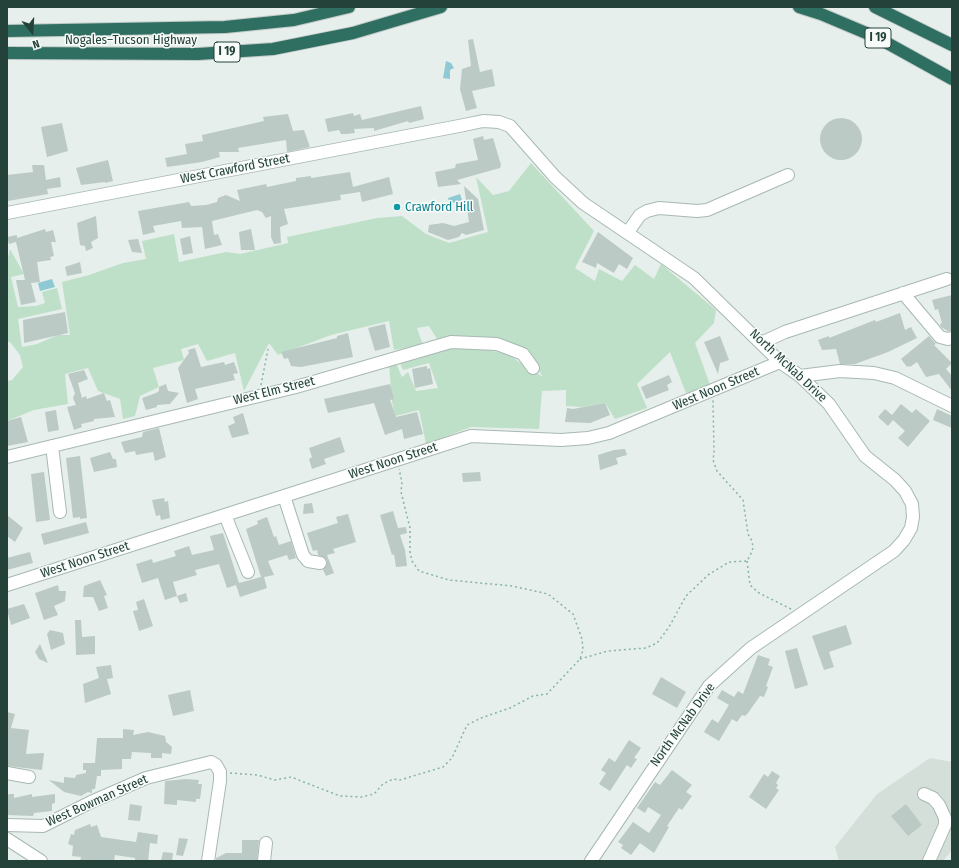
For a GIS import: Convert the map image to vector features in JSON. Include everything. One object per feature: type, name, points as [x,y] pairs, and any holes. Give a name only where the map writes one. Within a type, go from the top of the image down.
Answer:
[{"type":"highway","name":"Nogales–Tucson Highway","points":[[7,32],[225,27],[294,20],[349,7]]},
{"type":"highway","name":"Nogales–Tucson Highway","points":[[7,53],[198,54],[273,49],[353,34],[441,7]]},
{"type":"highway","name":"I 19","points":[[799,7],[821,14],[878,38],[952,79]]},
{"type":"highway","name":"I 19","points":[[874,7],[952,44]]},
{"type":"street","name":"North McNab Drive","points":[[464,125],[483,121],[499,122],[510,126],[555,177],[574,196],[694,278],[780,362],[800,376],[829,404],[865,456],[895,480],[905,491],[912,504],[913,517],[911,528],[904,540],[894,551],[751,648],[709,686],[591,861]]},
{"type":"street","name":"West Crawford Street","points":[[7,213],[464,125]]},
{"type":"street","points":[[628,232],[640,215],[647,211],[659,208],[697,211],[707,210],[788,175]]},
{"type":"street","points":[[761,343],[785,332],[947,279]]},
{"type":"street","points":[[903,293],[940,337],[948,339],[952,338]]},
{"type":"street","name":"West Elm Street","points":[[7,457],[296,387],[451,342],[497,344],[523,354],[533,368]]},
{"type":"street","name":"West Noon Street","points":[[7,584],[471,436],[561,440],[588,438],[610,433],[780,362]]},
{"type":"street","points":[[800,376],[840,371],[881,375],[895,378],[952,406]]},
{"type":"street","points":[[52,446],[60,512]]},
{"type":"street","points":[[284,496],[304,555],[308,561],[320,563]]},
{"type":"street","points":[[225,514],[248,572]]},
{"type":"street","name":"West Bowman Street","points":[[7,825],[42,826],[91,802],[146,778],[204,762],[210,762],[216,765],[220,777]]},
{"type":"street","points":[[7,774],[29,777]]},
{"type":"street","points":[[208,861],[220,777]]},
{"type":"street","points":[[924,794],[933,798],[939,805],[945,818],[945,825],[929,861]]},
{"type":"street","points":[[7,840],[41,861]]},
{"type":"street","points":[[264,861],[266,843]]},
{"type":"path","points":[[259,395],[268,349]]},
{"type":"path","points":[[712,390],[713,460],[717,471],[743,500],[748,534],[753,548],[747,561],[750,585],[759,593],[800,614]]},
{"type":"path","points":[[220,777],[257,775],[275,780],[291,777],[340,796],[361,797],[374,794],[382,784],[393,779],[400,780],[443,767],[452,758],[467,725],[481,718],[510,708],[533,696],[547,694],[580,659],[583,650],[582,639],[574,614],[548,594],[512,586],[449,580],[419,571],[412,561],[410,552],[410,528],[401,492],[402,482],[397,460]]},
{"type":"path","points":[[580,659],[608,651],[646,648],[657,643],[686,596],[708,575],[729,562],[747,561]]},
{"type":"shaded area","points":[[930,758],[952,762],[952,850],[943,861],[839,861],[835,847],[877,794]]},
{"type":"green space","points":[[531,163],[594,231],[575,268],[595,281],[599,269],[622,281],[635,265],[654,279],[661,264],[716,310],[714,323],[695,343],[710,385],[686,393],[670,352],[637,384],[647,408],[615,419],[605,403],[582,407],[566,406],[566,390],[542,391],[539,429],[471,427],[426,444],[419,410],[395,416],[392,402],[389,364],[395,361],[402,377],[408,372],[416,391],[438,388],[429,363],[403,370],[400,363],[452,346],[479,348],[507,354],[543,377],[528,353],[509,342],[495,338],[437,339],[429,326],[417,328],[423,345],[394,350],[389,321],[331,335],[278,355],[269,343],[244,391],[235,353],[207,361],[198,344],[181,349],[184,360],[153,368],[159,387],[140,396],[135,416],[123,419],[120,399],[98,391],[88,368],[65,374],[68,404],[34,410],[7,421],[7,381],[12,380],[23,367],[20,355],[11,343],[7,341],[7,261],[10,249],[24,274],[11,277],[18,307],[36,306],[45,303],[42,292],[57,288],[62,309],[18,319],[22,347],[37,344],[58,335],[70,335],[62,282],[89,275],[123,263],[146,259],[142,241],[174,234],[179,262],[226,252],[240,254],[288,243],[287,237],[377,218],[402,216],[426,234],[449,243],[488,232],[476,177],[493,195],[509,191]]},
{"type":"water","points":[[446,61],[451,63],[454,68],[450,70],[450,79],[443,78]]},
{"type":"water","points":[[460,194],[462,200],[450,204],[448,198]]},
{"type":"water","points":[[52,279],[55,287],[40,291],[38,283]]},
{"type":"building","points":[[473,39],[480,72],[492,69],[495,86],[472,91],[477,108],[466,111],[460,89],[462,69],[471,66],[468,40]]},
{"type":"building","points":[[421,106],[424,119],[409,123],[408,121],[374,131],[374,128],[354,129],[355,133],[347,134],[341,134],[339,130],[328,132],[325,119],[353,113],[354,116],[360,114],[362,120]]},
{"type":"building","points":[[288,114],[293,131],[304,130],[310,147],[287,152],[286,140],[238,148],[239,152],[219,152],[220,157],[202,162],[167,167],[165,158],[187,154],[185,144],[203,141],[202,135],[264,121],[263,117]]},
{"type":"building","points":[[837,118],[845,118],[853,121],[859,127],[862,139],[859,151],[853,157],[845,160],[837,160],[829,157],[823,151],[820,143],[820,135],[823,127],[829,121]]},
{"type":"building","points":[[62,123],[68,151],[47,157],[41,127]]},
{"type":"building","points":[[483,136],[484,140],[493,138],[501,165],[500,168],[457,180],[461,184],[438,187],[435,172],[455,168],[456,164],[478,160],[473,139]]},
{"type":"building","points":[[108,160],[113,181],[81,185],[76,168]]},
{"type":"building","points":[[32,165],[44,165],[46,180],[60,177],[61,187],[47,189],[48,194],[8,201],[7,175],[33,172]]},
{"type":"building","points":[[350,172],[353,187],[389,177],[393,194],[362,202],[360,192],[340,195],[341,200],[284,209],[288,224],[280,227],[281,243],[274,244],[271,237],[271,216],[266,218],[262,212],[257,210],[212,221],[214,235],[218,234],[222,245],[205,249],[202,227],[182,228],[181,221],[153,226],[155,232],[143,235],[138,211],[189,202],[191,206],[206,205],[217,202],[218,198],[226,195],[240,201],[237,190],[266,184],[267,187],[296,181],[296,178],[311,176],[311,178]]},
{"type":"building","points":[[464,186],[478,199],[484,230],[466,235],[462,233],[459,237],[448,240],[428,232],[429,225],[443,223],[454,226],[469,222]]},
{"type":"building","points":[[96,216],[98,238],[91,242],[93,248],[86,251],[85,246],[80,245],[77,223]]},
{"type":"building","points":[[45,229],[46,232],[53,230],[56,242],[51,242],[54,256],[50,257],[51,260],[37,262],[40,282],[31,283],[36,302],[21,305],[16,280],[25,280],[16,242],[9,244],[7,237],[17,235],[17,238]]},
{"type":"building","points":[[251,229],[255,250],[241,250],[239,232]]},
{"type":"building","points":[[598,232],[633,258],[627,269],[619,264],[614,273],[597,263],[596,268],[582,262]]},
{"type":"building","points":[[190,236],[193,253],[183,255],[180,239]]},
{"type":"building","points":[[138,239],[142,253],[132,252],[128,240]]},
{"type":"building","points":[[80,262],[82,273],[67,276],[65,267]]},
{"type":"building","points":[[952,295],[952,331],[948,331],[941,327],[940,324],[942,323],[938,309],[935,310],[932,300]]},
{"type":"building","points":[[65,312],[68,333],[24,343],[23,320]]},
{"type":"building","points":[[900,313],[905,330],[911,327],[917,338],[888,352],[855,364],[840,364],[836,349],[822,350],[818,340],[829,336],[829,338],[875,320],[876,322]]},
{"type":"building","points":[[385,324],[390,347],[375,351],[368,328]]},
{"type":"building","points":[[348,333],[353,357],[301,367],[291,366],[288,358],[284,359],[281,352],[337,338],[337,336]]},
{"type":"building","points":[[720,336],[729,360],[720,363],[718,374],[704,342]]},
{"type":"building","points":[[929,336],[936,344],[934,345],[952,363],[946,369],[952,376],[952,391],[939,374],[926,377],[917,362],[910,367],[907,367],[901,359]]},
{"type":"building","points":[[195,348],[201,367],[224,362],[225,365],[234,362],[238,373],[233,374],[235,380],[195,389],[198,399],[187,403],[178,368],[189,353],[188,350]]},
{"type":"building","points":[[427,366],[427,369],[430,368],[433,384],[415,388],[412,369]]},
{"type":"building","points":[[84,370],[88,379],[78,383],[82,398],[86,396],[87,399],[104,393],[107,401],[110,400],[115,417],[94,419],[94,421],[81,424],[82,427],[74,430],[67,407],[76,405],[73,398],[75,393],[68,374]]},
{"type":"building","points":[[669,375],[672,382],[667,385],[669,390],[646,399],[641,387]]},
{"type":"building","points":[[166,384],[168,391],[179,393],[170,404],[157,405],[157,407],[146,410],[142,398],[156,393],[159,391],[159,387]]},
{"type":"building","points":[[390,384],[394,399],[390,400],[396,417],[417,412],[423,434],[404,439],[402,429],[385,435],[374,403],[328,413],[324,399]]},
{"type":"building","points":[[605,403],[610,415],[590,423],[565,422],[567,408],[573,409]]},
{"type":"building","points":[[901,404],[912,413],[916,409],[930,421],[908,447],[898,438],[905,431],[893,420],[888,426],[878,417],[885,409],[892,415]]},
{"type":"building","points":[[937,409],[952,416],[952,428],[933,420]]},
{"type":"building","points":[[56,410],[59,430],[48,432],[45,412]]},
{"type":"building","points":[[243,413],[249,434],[232,438],[228,426],[235,423],[233,417]]},
{"type":"building","points":[[21,417],[28,442],[7,446],[7,421]]},
{"type":"building","points":[[159,428],[166,457],[155,461],[153,452],[136,455],[135,451],[125,453],[121,442],[142,437],[143,432]]},
{"type":"building","points":[[340,437],[345,452],[324,459],[326,464],[312,469],[309,459],[312,457],[309,448]]},
{"type":"building","points":[[625,449],[627,455],[616,458],[618,464],[600,470],[598,455],[614,450]]},
{"type":"building","points":[[110,452],[113,459],[116,459],[117,467],[94,472],[90,458]]},
{"type":"building","points":[[80,456],[87,518],[80,519],[80,517],[73,518],[66,458]]},
{"type":"building","points":[[44,472],[50,520],[36,522],[31,474]]},
{"type":"building","points":[[480,472],[481,481],[463,482],[462,473]]},
{"type":"building","points":[[164,498],[165,502],[168,501],[170,518],[161,520],[160,515],[156,516],[152,500]]},
{"type":"building","points":[[312,503],[314,513],[303,514],[304,504]]},
{"type":"building","points":[[393,511],[398,528],[406,527],[407,533],[400,535],[405,550],[407,566],[396,567],[394,554],[392,555],[380,515]]},
{"type":"building","points":[[348,514],[356,542],[333,549],[335,553],[327,555],[334,573],[326,576],[323,570],[327,565],[327,560],[318,555],[317,550],[313,551],[307,533],[338,523],[336,517]]},
{"type":"building","points":[[7,515],[23,528],[15,542],[7,536]]},
{"type":"building","points":[[267,517],[274,537],[276,536],[279,545],[291,541],[296,558],[289,560],[287,555],[268,561],[274,575],[264,577],[267,588],[240,597],[236,585],[227,588],[219,564],[195,570],[197,575],[173,582],[177,596],[165,600],[158,578],[142,583],[136,564],[152,559],[153,563],[176,556],[174,551],[189,546],[192,555],[214,550],[210,536],[223,533],[239,583],[261,577],[246,529],[258,524],[257,521]]},
{"type":"building","points":[[86,522],[89,533],[44,545],[41,534]]},
{"type":"building","points":[[30,552],[33,563],[7,570],[7,558]]},
{"type":"building","points":[[100,580],[107,595],[104,596],[108,608],[99,611],[93,597],[83,597],[84,586]]},
{"type":"building","points":[[58,585],[59,591],[66,591],[65,601],[54,606],[58,615],[44,620],[35,593]]},
{"type":"building","points":[[186,593],[188,601],[180,603],[177,596]]},
{"type":"building","points":[[144,599],[153,626],[139,631],[133,611],[138,610],[136,602]]},
{"type":"building","points":[[24,604],[30,618],[11,625],[7,609]]},
{"type":"building","points":[[75,620],[81,620],[82,637],[95,636],[95,654],[76,655]]},
{"type":"building","points":[[846,625],[852,644],[829,652],[834,667],[824,670],[812,636]]},
{"type":"building","points":[[50,630],[63,633],[65,644],[51,650],[47,634]]},
{"type":"building","points":[[40,644],[48,663],[39,659],[35,652]]},
{"type":"building","points":[[797,648],[808,685],[795,689],[785,651]]},
{"type":"building","points":[[758,655],[770,659],[768,665],[773,667],[766,686],[768,687],[764,697],[760,696],[748,713],[745,716],[742,715],[737,722],[732,719],[719,741],[704,732],[712,719],[718,723],[729,705],[717,698],[722,690],[734,697],[738,691],[743,694]]},
{"type":"building","points":[[111,665],[113,678],[107,679],[111,694],[85,703],[83,684],[99,678],[96,667]]},
{"type":"building","points":[[661,677],[686,692],[677,708],[652,694]]},
{"type":"building","points":[[190,690],[194,711],[173,716],[168,695]]},
{"type":"building","points":[[7,712],[15,714],[11,728],[29,730],[26,754],[44,753],[42,770],[7,766]]},
{"type":"building","points":[[123,729],[134,730],[133,735],[148,732],[165,736],[166,742],[172,747],[171,754],[162,753],[162,758],[151,758],[151,753],[132,752],[131,759],[122,759],[122,769],[101,770],[101,776],[97,776],[95,789],[92,789],[92,793],[88,792],[81,796],[64,792],[49,780],[64,783],[64,777],[75,778],[76,775],[86,773],[86,770],[83,770],[83,763],[95,763],[97,738],[123,738]]},
{"type":"building","points":[[629,740],[641,748],[634,758],[637,759],[631,768],[627,765],[610,791],[599,784],[606,773],[601,770],[609,758],[615,762]]},
{"type":"building","points":[[672,770],[692,785],[686,792],[692,796],[682,810],[679,808],[667,826],[669,827],[654,853],[640,843],[631,855],[621,848],[623,845],[618,842],[633,822],[649,833],[661,815],[648,807],[645,813],[637,808],[655,782],[660,785]]},
{"type":"building","points":[[772,771],[780,776],[776,783],[778,785],[776,788],[779,790],[766,809],[749,797],[764,774],[768,777]]},
{"type":"building","points":[[186,779],[199,780],[198,784],[202,784],[200,799],[196,799],[196,802],[177,800],[177,805],[164,804],[165,781]]},
{"type":"building","points":[[14,794],[14,798],[32,794],[32,797],[55,794],[55,803],[52,804],[52,811],[34,813],[33,816],[7,815],[7,795]]},
{"type":"building","points":[[130,804],[142,806],[140,821],[128,820]]},
{"type":"building","points":[[906,804],[922,825],[908,836],[891,816]]},
{"type":"building","points":[[90,824],[91,827],[97,825],[101,837],[136,842],[138,832],[158,835],[157,844],[150,843],[148,861],[135,861],[135,858],[115,855],[114,861],[80,861],[81,857],[72,856],[73,846],[68,844],[71,834],[74,835],[75,830]]},
{"type":"building","points":[[179,838],[188,839],[183,856],[176,855]]},
{"type":"building","points":[[242,840],[259,840],[257,861],[216,861],[216,858],[226,853],[242,853]]},
{"type":"building","points":[[163,852],[173,853],[172,861],[161,861]]},
{"type":"place","name":"Crawford Hill","points":[[397,207]]}]
